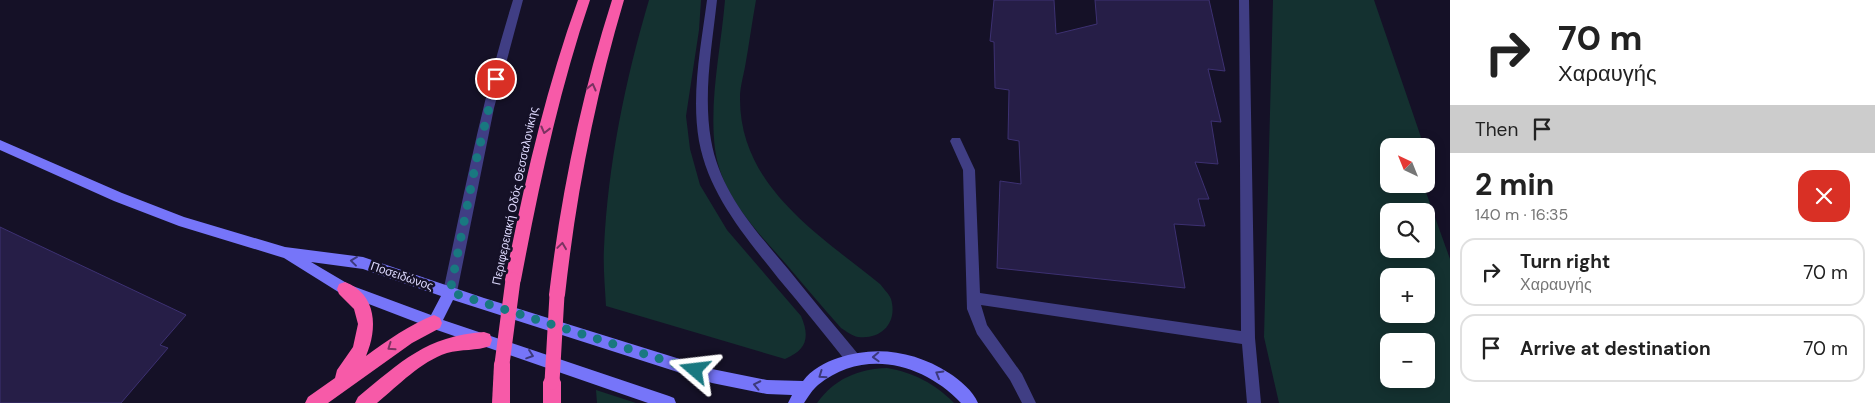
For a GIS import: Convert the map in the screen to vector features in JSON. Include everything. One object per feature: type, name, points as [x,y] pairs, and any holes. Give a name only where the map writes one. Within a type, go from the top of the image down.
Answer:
[{"type":"highway","name":"Περιφερειακή Οδός Θεσσαλονίκης","points":[[501,403],[502,364],[513,280],[526,209],[552,101],[584,0]]},
{"type":"highway","points":[[552,403],[557,295],[562,248],[578,148],[599,59],[618,0]]},
{"type":"highway","points":[[332,388],[348,370],[358,354],[366,334],[366,321],[361,306],[345,289]]},
{"type":"highway","points":[[419,358],[434,323]]},
{"type":"highway","points":[[314,403],[332,388],[406,337],[434,323]]},
{"type":"highway","points":[[364,403],[419,358],[434,349],[466,340],[484,340]]},
{"type":"street","points":[[434,323],[450,292],[479,147],[505,40],[518,0]]},
{"type":"street","points":[[712,0],[701,106],[704,139],[711,165],[730,205],[741,222],[854,359]]},
{"type":"street","points":[[1244,0],[1248,338],[1254,403]]},
{"type":"street","points":[[956,141],[969,170],[973,308],[993,347],[1015,374],[1029,403]]},
{"type":"street","name":"Ποσειδώνος","points":[[0,145],[118,198],[183,222],[285,253],[363,262],[450,292],[712,376],[767,387],[805,388]]},
{"type":"street","name":"Ποσειδώνος","points":[[285,253],[345,289],[434,323],[669,403]]},
{"type":"street","points":[[973,298],[1248,338]]},
{"type":"street","points":[[795,403],[805,388],[828,370],[854,359],[885,356],[914,362],[943,376],[955,385],[971,403]]},
{"type":"green space","points":[[649,0],[701,0],[699,30],[686,116],[690,149],[700,185],[727,230],[801,316],[806,336],[805,342],[798,351],[785,359],[606,306],[604,248],[609,185],[625,92]]},
{"type":"green space","points":[[725,0],[756,0],[740,97],[743,129],[753,157],[768,182],[786,205],[808,226],[880,284],[889,295],[893,308],[890,322],[886,328],[874,336],[858,337],[851,335],[841,328],[752,225],[741,211],[724,182],[715,149],[713,112]]},
{"type":"green space","points":[[1273,0],[1374,0],[1421,138],[1380,138],[1380,193],[1426,193],[1430,203],[1380,203],[1380,258],[1435,258],[1435,217],[1450,259],[1450,403],[1279,403],[1264,337]]},
{"type":"green space","points":[[887,368],[915,376],[931,384],[954,403],[817,403],[831,388],[848,377],[857,373]]},
{"type":"green space","points":[[596,390],[636,403],[597,403]]},
{"type":"building","points":[[994,0],[1054,0],[1056,34],[1097,24],[1095,0],[1209,0],[1225,71],[1208,69],[1221,122],[1211,121],[1218,164],[1195,162],[1209,199],[1198,199],[1205,226],[1174,224],[1185,288],[997,268],[1000,181],[1021,184],[1019,141],[1008,139],[1009,90],[995,88],[994,42],[990,41]]},
{"type":"building","points":[[0,227],[186,315],[160,345],[168,348],[121,403],[0,403]]},
{"type":"route","points":[[496,79],[477,157],[450,292],[695,370]]}]
